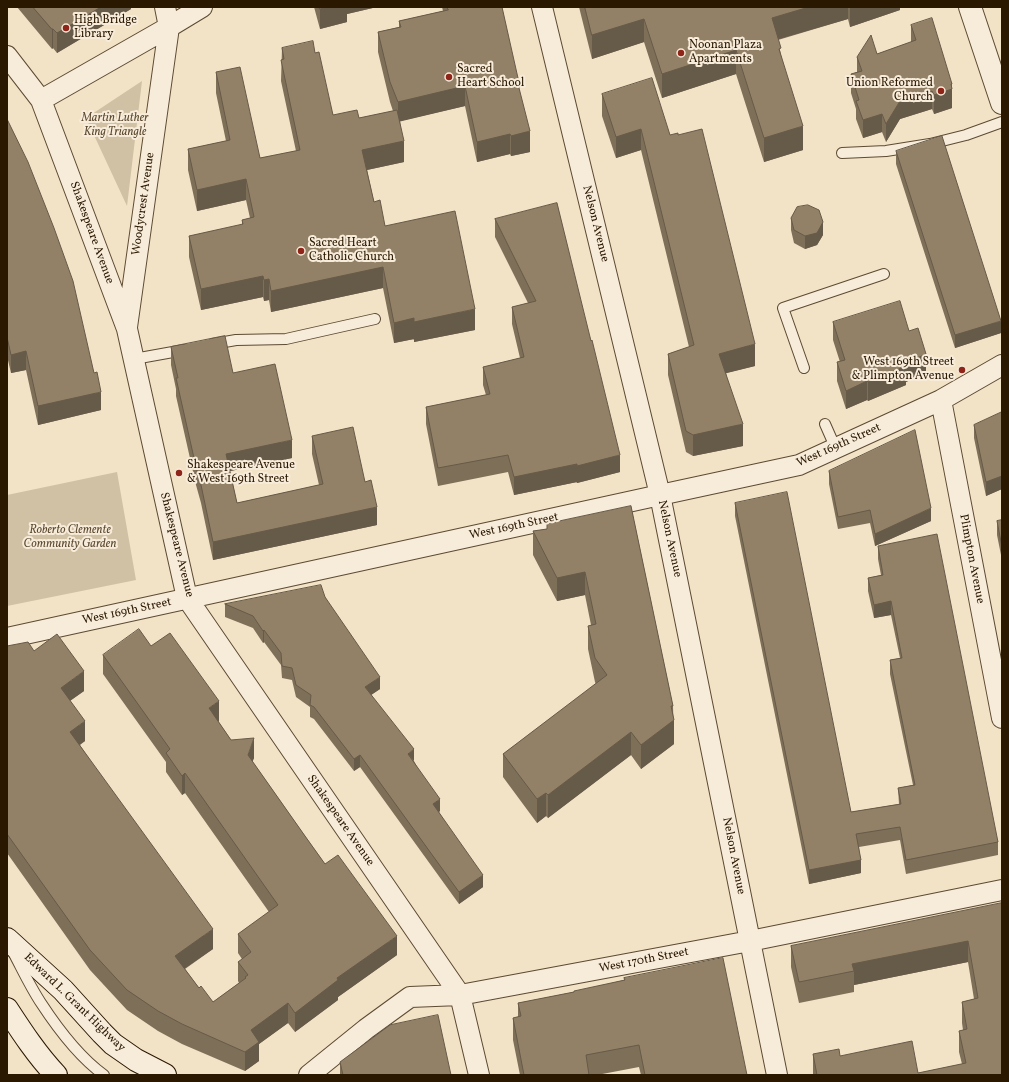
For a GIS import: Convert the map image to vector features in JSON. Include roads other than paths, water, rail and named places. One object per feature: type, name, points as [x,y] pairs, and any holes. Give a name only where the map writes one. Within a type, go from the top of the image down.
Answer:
[{"type":"main road","points":[[970,7],[1002,103]]},
{"type":"main road","name":"Edward L. Grant Highway","points":[[7,940],[63,990],[113,1044],[136,1060],[165,1075]]},
{"type":"main road","points":[[7,1009],[51,1072]]},
{"type":"street","name":"Woodycrest Avenue","points":[[127,329],[169,27],[165,7]]},
{"type":"street","points":[[41,100],[202,7]]},
{"type":"street","name":"Nelson Avenue","points":[[542,7],[660,495],[777,1075]]},
{"type":"street","name":"Shakespeare Avenue","points":[[7,56],[41,100],[127,329],[187,598],[460,995],[479,1075]]},
{"type":"street","name":"West 169th Street","points":[[7,638],[799,466],[941,400],[1002,365]]},
{"type":"street","name":"Plimpton Avenue","points":[[941,400],[1002,718]]},
{"type":"street","name":"West 170th Street","points":[[309,1075],[366,1029],[410,997],[460,995],[750,941],[1002,890]]},
{"type":"lane","points":[[842,153],[886,151],[930,144],[966,135],[1002,122]]},
{"type":"lane","points":[[804,368],[784,308],[884,274]]},
{"type":"lane","points":[[206,346],[236,340],[286,339],[374,319]]},
{"type":"lane","points":[[134,359],[192,348]]},
{"type":"lane","points":[[825,424],[836,448]]},
{"type":"lane","name":"Edward L. Grant Highway","points":[[7,940],[41,1003],[53,1021],[88,1062],[104,1075]]},
{"type":"place","name":"High Bridge Library","points":[[66,28]]},
{"type":"place","name":"Noonan Plaza Apartments","points":[[681,53]]},
{"type":"place","name":"Sacred Heart School","points":[[449,77]]},
{"type":"place","name":"Union Reformed Church","points":[[941,91]]},
{"type":"place","name":"Sacred Heart Catholic Church","points":[[301,251]]},
{"type":"place","name":"West 169th Street & Plimpton Avenue","points":[[962,370]]},
{"type":"place","name":"Shakespeare Avenue & West 169th Street","points":[[179,473]]},
{"type":"park label","name":"Martin Luther King Triangle","points":[[115,126]]},
{"type":"park label","name":"Roberto Clemente Community Garden","points":[[70,538]]}]
